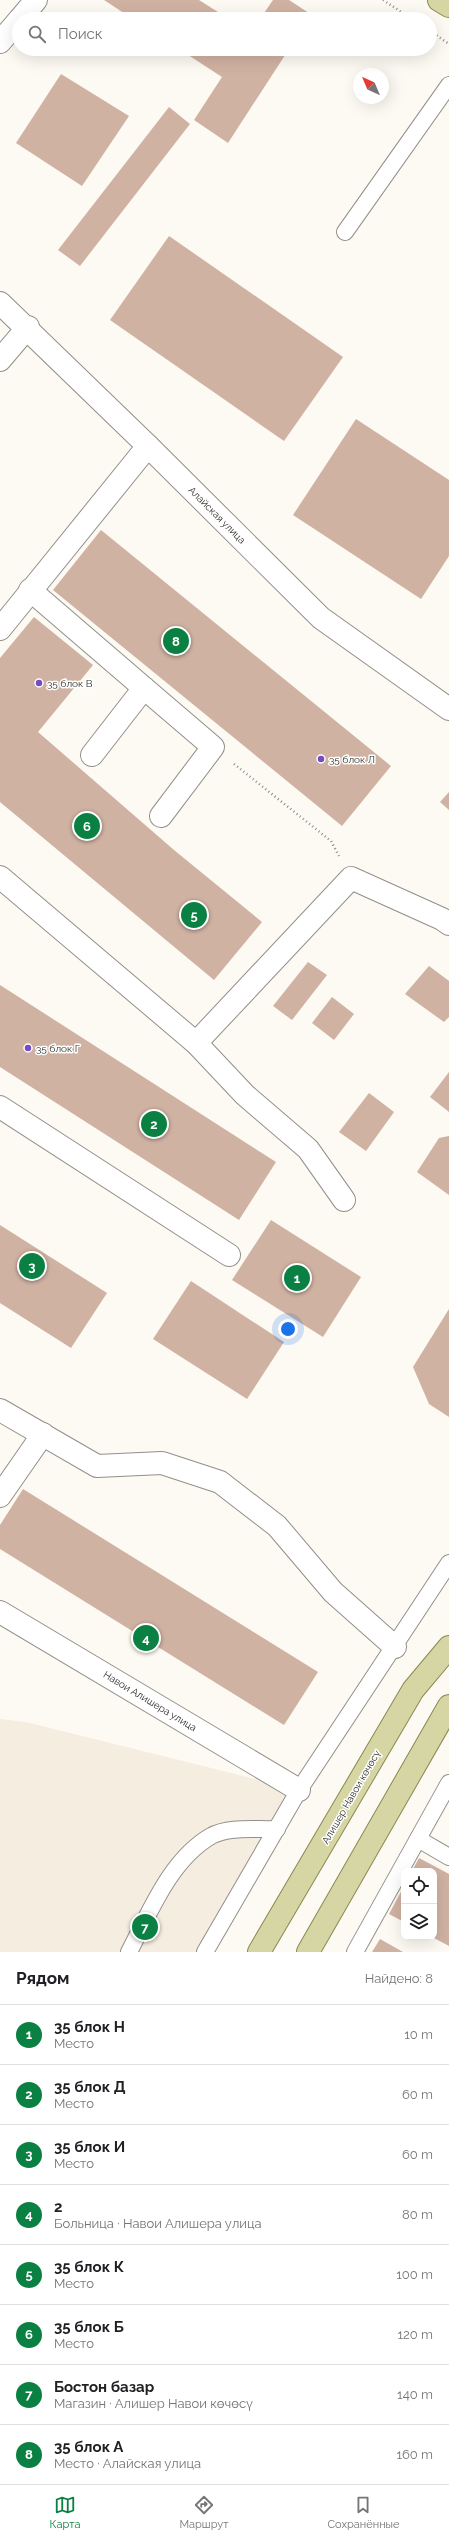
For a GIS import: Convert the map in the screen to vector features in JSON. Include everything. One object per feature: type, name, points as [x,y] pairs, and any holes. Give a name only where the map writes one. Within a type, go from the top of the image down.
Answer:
[{"type":"main road","points":[[439,0],[449,6]]},
{"type":"main road","name":"Алишер Навои көчөсү","points":[[259,1952],[414,1690],[449,1647]]},
{"type":"main road","points":[[308,1952],[449,1706]]},
{"type":"street","points":[[26,12],[36,0]]},
{"type":"street","points":[[0,42],[12,28]]},
{"type":"street","name":"Алайская улица","points":[[0,303],[28,327],[321,618],[449,709]]},
{"type":"street","points":[[0,360],[28,327]]},
{"type":"street","points":[[0,629],[148,446]]},
{"type":"street","points":[[30,590],[213,747],[161,816]]},
{"type":"street","points":[[92,755],[144,688]]},
{"type":"street","points":[[0,877],[196,1043],[245,1095],[308,1149],[344,1200]]},
{"type":"street","points":[[196,1043],[351,878],[442,919],[449,924]]},
{"type":"street","points":[[0,1107],[229,1255]]},
{"type":"street","points":[[0,1410],[97,1466],[162,1463],[220,1482],[277,1526],[333,1592],[394,1646]]},
{"type":"street","points":[[0,1496],[42,1434]]},
{"type":"street","name":"Навои Алишера улица","points":[[0,1612],[299,1790]]},
{"type":"lane","points":[[346,232],[449,85]]},
{"type":"lane","points":[[205,1952],[299,1790],[449,1564]]},
{"type":"lane","points":[[355,1952],[449,1783]]},
{"type":"lane","points":[[129,1952],[167,1880],[192,1851],[211,1836],[228,1830],[277,1829]]},
{"type":"lane","points":[[418,1839],[449,1858]]},
{"type":"path","points":[[383,0],[401,12]]},
{"type":"path","points":[[437,36],[449,44]]},
{"type":"path","points":[[213,747],[331,841],[351,878]]},
{"type":"shaded area","points":[[0,1719],[26,1722],[299,1790],[204,1952],[0,1952]]},
{"type":"building","points":[[104,0],[199,0],[218,12],[122,12]]},
{"type":"building","points":[[273,0],[289,0],[307,12],[265,12]]},
{"type":"building","points":[[190,56],[284,56],[228,143],[194,120],[222,77]]},
{"type":"building","points":[[61,74],[129,116],[82,186],[16,143]]},
{"type":"building","points":[[169,107],[190,124],[80,266],[58,250]]},
{"type":"building","points":[[169,236],[343,357],[284,441],[110,320]]},
{"type":"building","points":[[356,419],[449,480],[449,556],[421,599],[293,515]]},
{"type":"building","points":[[101,530],[391,766],[342,826],[53,590]]},
{"type":"building","points":[[34,617],[93,665],[38,732],[174,850],[262,922],[214,980],[0,802],[0,658]]},
{"type":"building","points":[[449,792],[449,810],[440,802]]},
{"type":"building","points":[[308,962],[327,975],[292,1020],[273,1006]]},
{"type":"building","points":[[429,966],[449,981],[449,1017],[444,1022],[405,994]]},
{"type":"building","points":[[0,985],[276,1162],[239,1220],[0,1067]]},
{"type":"building","points":[[332,997],[354,1014],[334,1040],[312,1023]]},
{"type":"building","points":[[449,1072],[449,1112],[430,1097]]},
{"type":"building","points":[[369,1093],[394,1112],[366,1151],[339,1132]]},
{"type":"building","points":[[449,1136],[449,1195],[417,1172],[439,1138]]},
{"type":"building","points":[[271,1220],[361,1277],[323,1337],[232,1280]]},
{"type":"building","points":[[0,1225],[107,1293],[71,1348],[0,1303]]},
{"type":"building","points":[[191,1281],[284,1342],[247,1399],[153,1339]]},
{"type":"building","points":[[449,1309],[449,1417],[429,1404],[413,1367]]},
{"type":"building","points":[[23,1489],[318,1672],[284,1725],[0,1549],[0,1525]]},
{"type":"building","points":[[419,1858],[449,1874],[449,1946],[437,1940],[437,1868],[414,1868]]},
{"type":"building","points":[[401,1892],[401,1920],[389,1914]]},
{"type":"building","points":[[380,1939],[403,1952],[372,1952]]},
{"type":"place","name":"35 блок А","points":[[176,641]]},
{"type":"place","name":"35 блок В","points":[[39,683]]},
{"type":"place","name":"35 блок Л","points":[[321,759]]},
{"type":"place","name":"35 блок Б","points":[[87,826]]},
{"type":"place","name":"35 блок К","points":[[194,915]]},
{"type":"place","name":"35 блок Г","points":[[28,1048]]},
{"type":"place","name":"35 блок Д","points":[[154,1124]]},
{"type":"place","name":"35 блок И","points":[[32,1266]]},
{"type":"place","name":"35 блок Н","points":[[297,1278]]},
{"type":"place","name":"2","points":[[146,1638]]},
{"type":"place","name":"Бостон базар","points":[[145,1927]]}]
